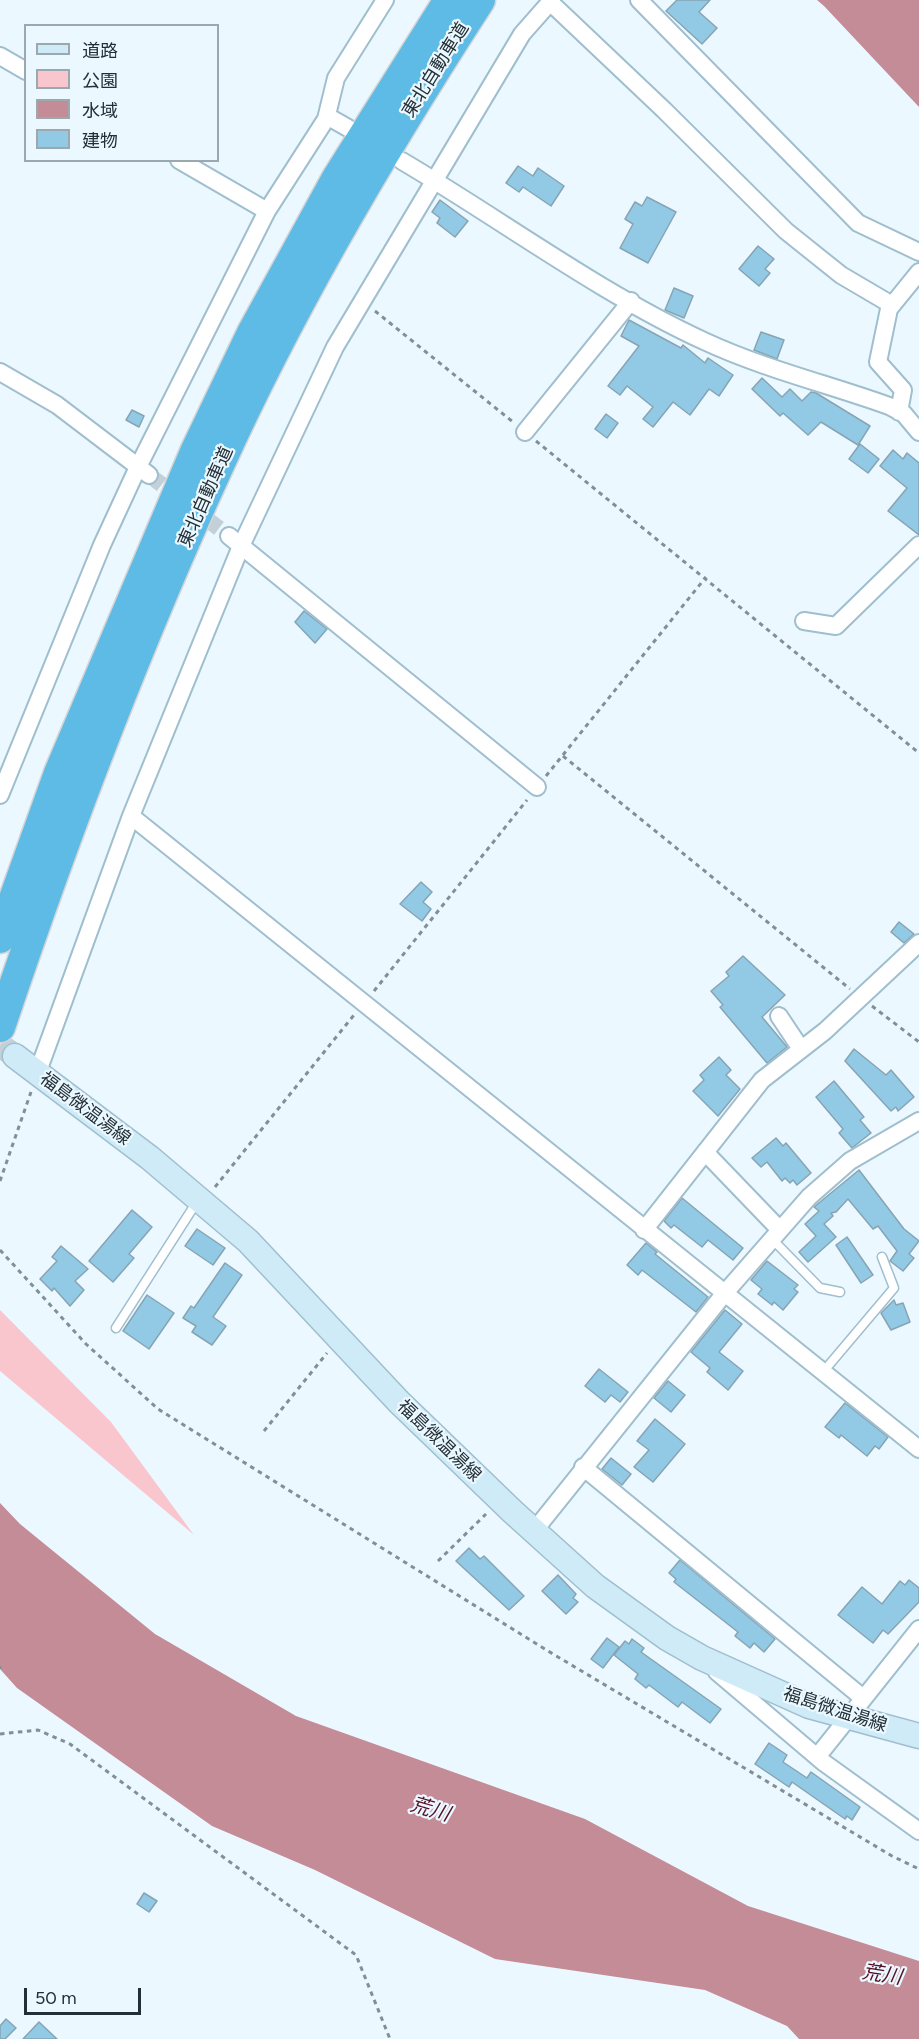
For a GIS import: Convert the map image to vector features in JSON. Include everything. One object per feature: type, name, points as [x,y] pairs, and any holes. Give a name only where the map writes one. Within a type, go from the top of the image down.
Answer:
[{"type":"highway","name":"東北自動車道","points":[[0,938],[59,773],[201,441],[252,333],[337,178],[448,0]]},
{"type":"highway","name":"東北自動車道","points":[[0,1027],[86,782],[220,462],[276,347],[360,191],[480,0]]},
{"type":"main road","name":"福島微温湯線","points":[[15,1056],[150,1158],[248,1241],[399,1402],[595,1586],[667,1638],[702,1658],[809,1706],[856,1708],[919,1736]]},
{"type":"street","points":[[0,795],[102,545],[144,471],[267,211],[327,116],[336,78],[385,0]]},
{"type":"street","points":[[639,0],[858,223],[919,252]]},
{"type":"street","points":[[37,1074],[235,541],[335,346],[433,179],[522,34],[552,1],[786,231],[841,275],[892,305]]},
{"type":"street","points":[[0,56],[24,70]]},
{"type":"street","points":[[327,116],[348,128]]},
{"type":"street","points":[[402,161],[631,301],[703,340],[759,365],[857,394],[899,412],[919,432]]},
{"type":"street","points":[[182,162],[267,211]]},
{"type":"street","points":[[899,412],[903,390],[878,362],[892,305],[919,272]]},
{"type":"street","points":[[525,432],[631,301]]},
{"type":"street","points":[[0,372],[57,405],[144,471]]},
{"type":"street","points":[[235,541],[537,787]]},
{"type":"street","points":[[804,621],[836,626],[919,545]]},
{"type":"street","points":[[131,816],[919,1449]]},
{"type":"street","points":[[644,1230],[762,1080],[825,1031],[919,943]]},
{"type":"street","points":[[779,1016],[801,1049]]},
{"type":"street","points":[[534,1531],[583,1467],[724,1294],[809,1197],[843,1166],[919,1121]]},
{"type":"street","points":[[705,1152],[776,1234]]},
{"type":"street","points":[[583,1467],[856,1708]]},
{"type":"street","points":[[817,1757],[919,1629]]},
{"type":"street","points":[[702,1658],[817,1757],[919,1830]]},
{"type":"lane","points":[[116,1328],[200,1201]]},
{"type":"lane","points":[[776,1234],[820,1288],[840,1292]]},
{"type":"lane","points":[[823,1372],[894,1288],[882,1257]]},
{"type":"path","points":[[362,301],[706,577],[919,753]]},
{"type":"path","points":[[200,1201],[364,1004],[706,577]]},
{"type":"path","points":[[563,756],[919,1042]]},
{"type":"path","points":[[0,1180],[37,1074]]},
{"type":"path","points":[[0,1250],[86,1344],[130,1387],[158,1409],[548,1651],[892,1857],[919,1869]]},
{"type":"path","points":[[264,1431],[339,1338]]},
{"type":"path","points":[[438,1561],[501,1500]]},
{"type":"path","points":[[0,1734],[38,1730],[70,1744],[356,1955],[390,2039]]},
{"type":"green space","points":[[0,1310],[111,1422],[194,1535],[0,1371]]},
{"type":"water","points":[[817,0],[919,0],[919,107],[824,6]]},
{"type":"water","name":"荒川","points":[[0,1503],[20,1524],[155,1634],[296,1716],[585,1819],[748,1906],[919,1961],[919,2039],[799,2039],[787,2026],[705,1990],[495,1959],[315,1870],[212,1826],[17,1688],[0,1669]]},
{"type":"building","points":[[677,0],[710,0],[699,12],[717,28],[702,44],[666,11]]},
{"type":"building","points":[[518,166],[533,176],[538,168],[564,186],[551,206],[523,187],[519,192],[506,183]]},
{"type":"building","points":[[647,197],[676,212],[648,263],[620,248],[633,224],[625,219],[635,202],[642,206]]},
{"type":"building","points":[[440,200],[468,221],[455,237],[437,223],[440,218],[432,212]]},
{"type":"building","points":[[758,246],[774,259],[765,269],[770,273],[759,286],[739,269]]},
{"type":"building","points":[[674,288],[693,296],[684,318],[665,310]]},
{"type":"building","points":[[629,320],[681,348],[683,345],[705,363],[708,358],[733,375],[719,396],[709,389],[690,415],[673,402],[653,427],[643,419],[653,407],[627,386],[620,395],[608,386],[639,346],[621,336]]},
{"type":"building","points":[[761,332],[784,340],[777,359],[754,350]]},
{"type":"building","points":[[762,378],[782,397],[790,389],[802,401],[811,392],[816,393],[870,426],[858,445],[821,422],[808,435],[783,413],[780,416],[752,389]]},
{"type":"building","points":[[132,410],[144,416],[139,427],[126,420]]},
{"type":"building","points":[[606,414],[618,423],[607,438],[595,429]]},
{"type":"building","points":[[860,444],[879,459],[868,473],[849,459]]},
{"type":"building","points":[[893,450],[903,459],[907,453],[919,463],[919,535],[888,511],[907,488],[880,466]]},
{"type":"building","points":[[304,611],[327,629],[315,643],[295,622]]},
{"type":"building","points":[[421,882],[432,892],[423,902],[431,909],[422,921],[400,904]]},
{"type":"building","points":[[899,922],[914,934],[904,943],[891,932]]},
{"type":"building","points":[[743,956],[785,995],[762,1017],[787,1047],[767,1063],[720,1007],[723,1005],[711,991],[729,976],[726,972]]},
{"type":"building","points":[[854,1049],[886,1075],[891,1070],[914,1097],[898,1111],[896,1107],[891,1111],[845,1061]]},
{"type":"building","points":[[719,1057],[731,1070],[726,1075],[740,1089],[718,1116],[693,1091],[704,1080],[700,1075]]},
{"type":"building","points":[[834,1081],[864,1117],[860,1120],[871,1133],[852,1148],[839,1133],[843,1129],[816,1097]]},
{"type":"building","points":[[776,1138],[783,1146],[786,1143],[811,1173],[797,1185],[793,1180],[790,1183],[785,1178],[782,1181],[767,1162],[761,1167],[752,1158]]},
{"type":"building","points":[[859,1170],[904,1229],[919,1241],[909,1254],[914,1258],[903,1271],[890,1261],[897,1251],[878,1226],[873,1229],[848,1199],[836,1212],[831,1213],[833,1216],[824,1224],[836,1237],[808,1262],[799,1252],[816,1236],[805,1224],[819,1211],[814,1207]]},
{"type":"building","points":[[682,1198],[743,1248],[733,1260],[708,1240],[702,1247],[674,1225],[671,1228],[664,1221]]},
{"type":"building","points":[[132,1210],[152,1227],[129,1254],[134,1258],[113,1282],[89,1261]]},
{"type":"building","points":[[197,1229],[225,1248],[213,1265],[185,1246]]},
{"type":"building","points":[[847,1237],[873,1275],[861,1283],[836,1245]]},
{"type":"building","points":[[646,1243],[657,1252],[655,1254],[708,1297],[696,1312],[642,1270],[638,1275],[627,1265]]},
{"type":"building","points":[[61,1246],[88,1269],[75,1281],[84,1290],[70,1306],[54,1288],[52,1291],[40,1279],[57,1261],[52,1257]]},
{"type":"building","points":[[767,1261],[798,1285],[794,1289],[798,1292],[783,1310],[774,1302],[772,1305],[758,1294],[762,1289],[751,1280]]},
{"type":"building","points":[[225,1263],[242,1275],[213,1317],[226,1326],[212,1345],[192,1332],[196,1326],[183,1318],[191,1306],[194,1308]]},
{"type":"building","points":[[147,1295],[174,1313],[149,1349],[123,1331]]},
{"type":"building","points":[[894,1300],[896,1305],[903,1303],[910,1322],[891,1330],[881,1313]]},
{"type":"building","points":[[725,1310],[742,1324],[719,1352],[743,1371],[728,1390],[707,1372],[710,1368],[691,1352]]},
{"type":"building","points":[[599,1369],[628,1392],[620,1402],[611,1395],[605,1402],[585,1386]]},
{"type":"building","points":[[668,1381],[685,1395],[671,1412],[654,1398]]},
{"type":"building","points":[[845,1403],[888,1437],[879,1449],[875,1446],[867,1456],[841,1435],[839,1438],[825,1427]]},
{"type":"building","points":[[655,1419],[685,1444],[653,1482],[634,1467],[649,1450],[637,1441]]},
{"type":"building","points":[[611,1458],[631,1474],[622,1485],[602,1469]]},
{"type":"building","points":[[469,1548],[480,1559],[484,1556],[524,1596],[509,1610],[456,1561]]},
{"type":"building","points":[[680,1560],[775,1639],[764,1652],[754,1643],[750,1648],[735,1636],[738,1632],[674,1582],[676,1579],[669,1573]]},
{"type":"building","points":[[558,1575],[576,1594],[573,1598],[578,1602],[566,1614],[542,1591]]},
{"type":"building","points":[[909,1580],[919,1588],[919,1602],[888,1634],[883,1630],[873,1643],[838,1615],[862,1587],[882,1604],[900,1581],[905,1585]]},
{"type":"building","points":[[607,1638],[619,1647],[603,1668],[591,1659]]},
{"type":"building","points":[[632,1639],[644,1648],[641,1652],[721,1709],[710,1723],[682,1702],[678,1707],[649,1685],[646,1688],[635,1679],[638,1674],[614,1655],[625,1641],[629,1644]]},
{"type":"building","points":[[769,1743],[787,1755],[783,1762],[807,1778],[811,1772],[860,1807],[852,1820],[847,1816],[845,1819],[792,1782],[789,1787],[755,1764]]},
{"type":"building","points":[[144,1893],[157,1901],[149,1912],[137,1904]]},
{"type":"building","points":[[6,2019],[16,2028],[5,2039],[0,2039],[0,2026]]},
{"type":"building","points":[[39,2022],[57,2039],[23,2039]]},
{"type":"tunnel","points":[[149,475],[229,536]]},
{"type":"tunnel","points":[[0,1045],[15,1056]]}]
